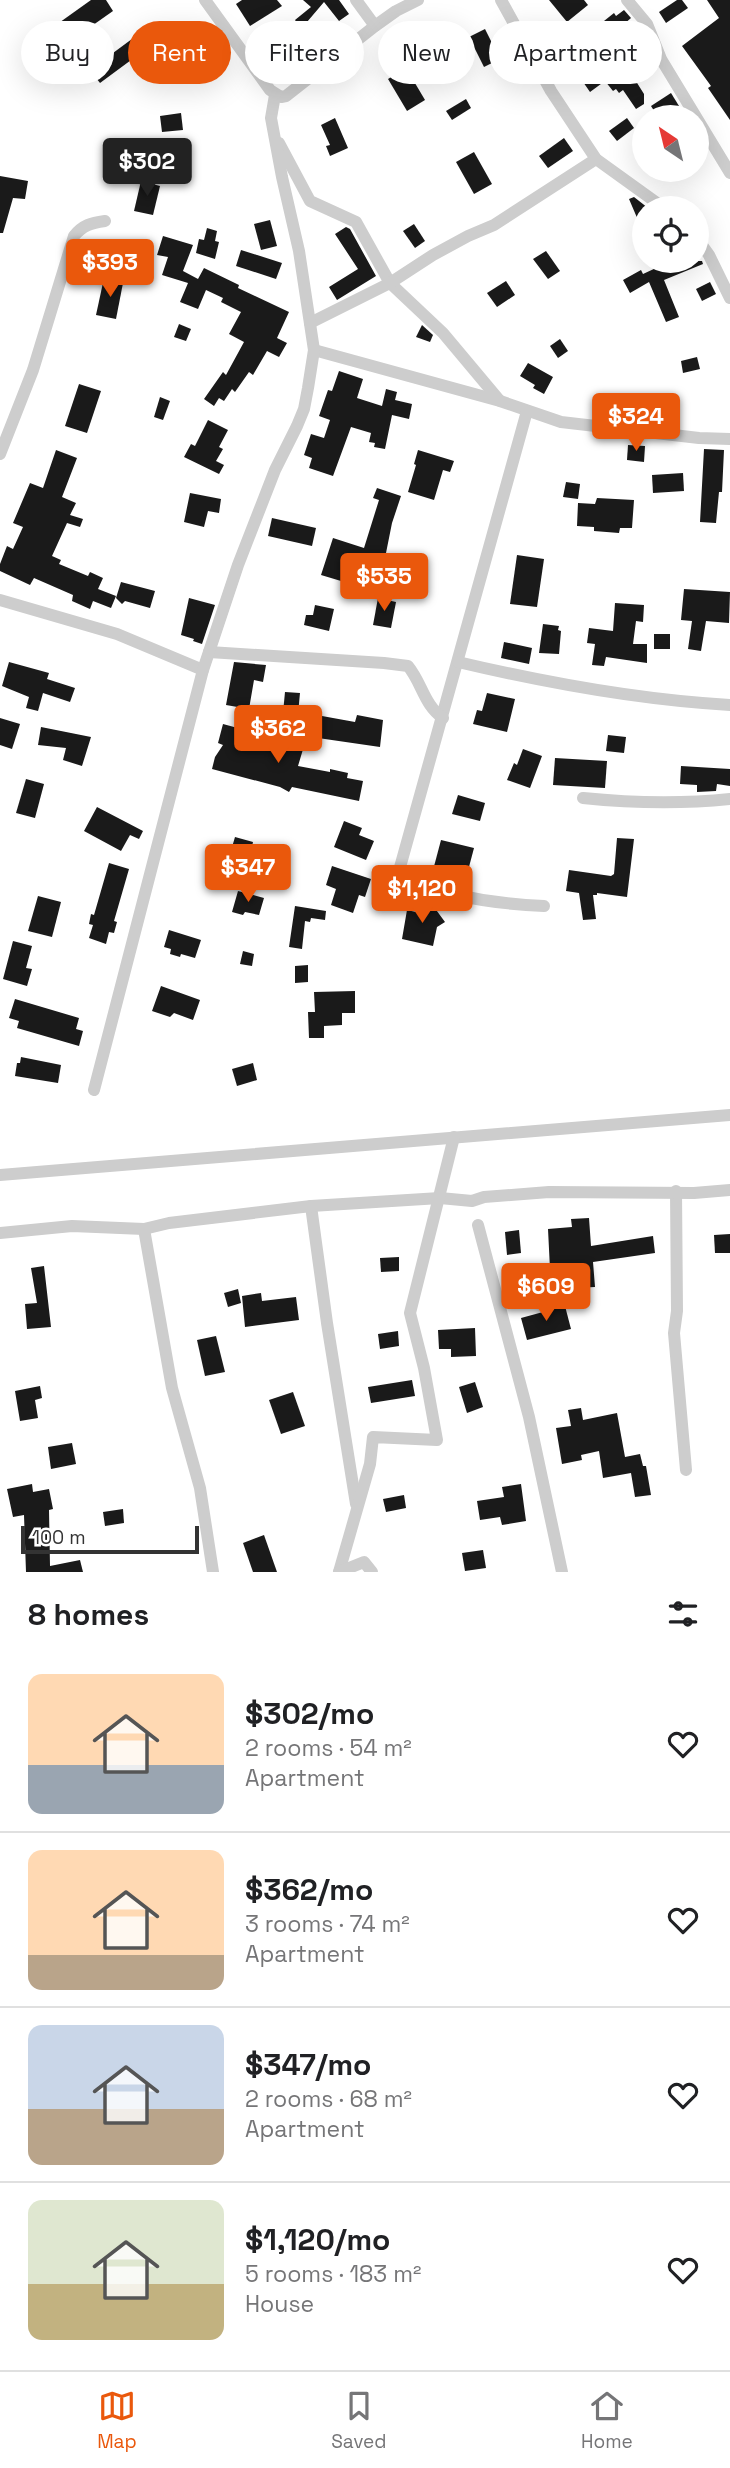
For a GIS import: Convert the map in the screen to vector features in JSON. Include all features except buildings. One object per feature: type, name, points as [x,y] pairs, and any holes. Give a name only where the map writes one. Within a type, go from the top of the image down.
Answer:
[{"type":"street","points":[[205,0],[270,90],[275,95],[286,96],[375,26],[418,0]]},
{"type":"street","points":[[356,0],[375,26]]},
{"type":"street","points":[[501,0],[544,79],[596,159],[647,196]]},
{"type":"street","points":[[628,0],[647,24],[661,59],[730,173]]},
{"type":"street","points":[[94,1090],[203,670],[261,504],[304,409],[314,350],[299,251],[271,118],[275,95]]},
{"type":"street","points":[[274,133],[310,201],[356,222],[390,283],[443,332],[500,401]]},
{"type":"street","points":[[310,323],[390,283],[433,255],[521,209],[596,159]]},
{"type":"street","points":[[0,454],[33,370],[74,236],[82,227],[105,221]]},
{"type":"street","points":[[709,255],[730,298]]},
{"type":"street","points":[[314,350],[500,401],[561,422],[699,438],[730,439]]},
{"type":"street","points":[[527,411],[397,878],[424,888],[499,904],[544,906]]},
{"type":"street","points":[[0,600],[117,634],[203,670]]},
{"type":"street","points":[[209,652],[408,666],[416,676],[428,704],[443,718]]},
{"type":"street","points":[[458,662],[522,677],[614,692],[693,703],[730,705]]},
{"type":"street","points":[[583,798],[619,802],[698,802],[730,799]]},
{"type":"street","points":[[0,1175],[730,1115]]},
{"type":"street","points":[[339,1572],[370,1464],[373,1437],[437,1440],[424,1367],[410,1313],[454,1137]]},
{"type":"street","points":[[0,1233],[72,1226],[144,1229],[169,1223],[311,1206],[440,1198],[472,1201],[484,1197],[549,1192],[694,1193],[730,1190]]},
{"type":"street","points":[[676,1191],[677,1311],[674,1333],[686,1470]]},
{"type":"street","points":[[311,1206],[356,1507]]},
{"type":"street","points":[[478,1225],[529,1417],[562,1572]]},
{"type":"street","points":[[144,1229],[172,1388],[200,1488],[213,1572]]},
{"type":"street","points":[[339,1572],[364,1562],[372,1572]]}]
